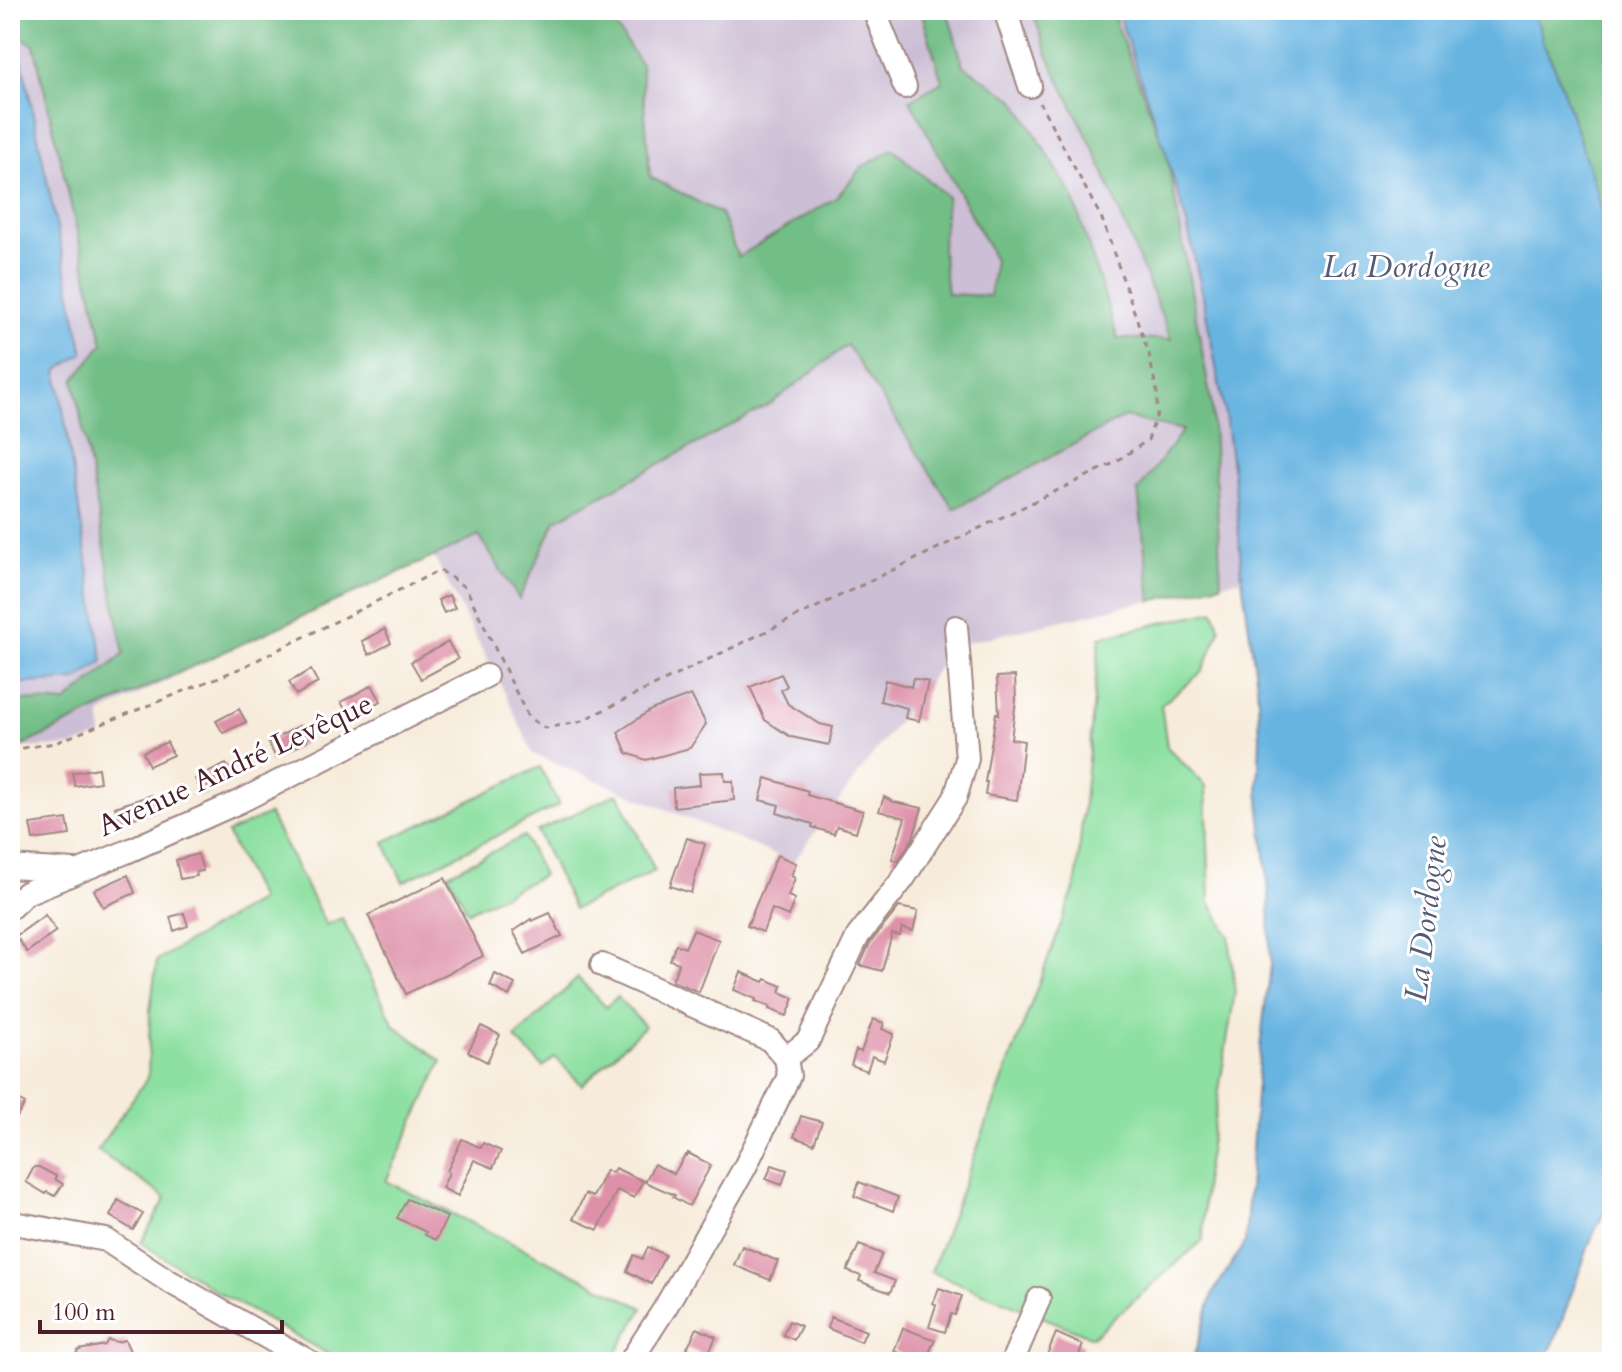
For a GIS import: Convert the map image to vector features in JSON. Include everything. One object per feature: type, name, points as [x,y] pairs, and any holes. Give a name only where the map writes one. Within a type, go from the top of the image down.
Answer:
[{"type":"street","points":[[874,10],[905,87]]},
{"type":"street","points":[[1005,10],[1030,86]]},
{"type":"street","points":[[786,1058],[808,1041],[858,936],[903,879],[955,798],[967,759],[956,627]]},
{"type":"street","name":"Avenue André Levêque","points":[[10,908],[26,893],[241,801],[486,676]]},
{"type":"street","points":[[10,867],[79,871]]},
{"type":"street","points":[[602,965],[770,1040],[786,1058],[789,1076],[745,1167],[665,1308],[630,1362]]},
{"type":"street","points":[[10,1225],[14,1223],[106,1240],[167,1280],[310,1362]]},
{"type":"street","points":[[1012,1362],[1039,1299]]},
{"type":"path","points":[[10,750],[55,743],[239,669],[440,570],[466,588],[528,717],[545,728],[579,722],[1114,463],[1148,440],[1157,414],[1157,393],[1149,354],[1102,219],[1030,86]]},
{"type":"shaded area","points":[[10,10],[1117,10],[1165,150],[1187,224],[1203,296],[1225,415],[1236,496],[1242,579],[955,645],[793,862],[533,754],[434,557],[343,593],[100,714],[102,735],[73,746],[10,748]]},
{"type":"green space","points":[[10,10],[605,10],[641,64],[650,177],[721,214],[738,257],[837,197],[861,168],[893,149],[947,197],[942,248],[947,294],[990,296],[995,260],[910,100],[942,82],[921,10],[947,10],[963,65],[1016,101],[1073,197],[1118,339],[1171,339],[1098,158],[1050,61],[1032,10],[1111,10],[1167,155],[1212,407],[1221,584],[1151,601],[1138,491],[1183,430],[1124,417],[954,509],[847,345],[772,403],[556,520],[519,599],[479,536],[10,752],[10,699],[65,703],[124,654],[74,380],[103,344],[34,45],[10,30]]},
{"type":"green space","points":[[1530,10],[1612,10],[1612,252],[1597,192],[1556,70]]},
{"type":"green space","points":[[1612,299],[1612,344],[1601,346],[1601,330]]},
{"type":"green space","points":[[1214,611],[1220,630],[1202,672],[1161,705],[1167,747],[1206,786],[1210,902],[1229,936],[1235,992],[1205,1176],[1203,1240],[1092,1337],[931,1272],[1076,884],[1100,637]]},
{"type":"green space","points":[[540,767],[559,805],[403,882],[384,842]]},
{"type":"green space","points":[[618,793],[655,871],[574,909],[537,831]]},
{"type":"green space","points":[[269,814],[326,925],[342,918],[394,1025],[442,1061],[386,1181],[643,1308],[611,1362],[342,1362],[212,1289],[141,1243],[166,1198],[97,1150],[148,1077],[150,1011],[157,960],[260,900],[227,833]]},
{"type":"green space","points":[[524,836],[543,875],[468,912],[448,874]]},
{"type":"green space","points":[[578,978],[606,1007],[617,997],[645,1026],[582,1085],[555,1057],[543,1067],[515,1038]]},
{"type":"water","name":"La Dordogne","points":[[1117,10],[1530,10],[1556,70],[1597,192],[1612,252],[1612,299],[1601,330],[1601,346],[1602,381],[1612,412],[1612,1197],[1592,1237],[1544,1362],[1192,1362],[1213,1293],[1245,1242],[1259,1056],[1270,964],[1269,894],[1258,790],[1260,737],[1257,684],[1242,579],[1236,496],[1225,415],[1187,224]]},
{"type":"water","points":[[10,39],[19,46],[83,353],[57,371],[103,661],[76,680],[10,684]]},
{"type":"building","points":[[449,595],[455,608],[444,613],[438,600]]},
{"type":"building","points":[[385,629],[391,643],[369,655],[362,641]]},
{"type":"building","points":[[448,642],[458,659],[421,679],[411,662]]},
{"type":"building","points":[[311,670],[318,683],[296,695],[289,682]]},
{"type":"building","points":[[781,674],[787,686],[781,690],[788,704],[820,724],[833,727],[829,745],[791,737],[765,720],[750,687]]},
{"type":"building","points":[[1015,676],[1016,700],[1011,739],[1024,741],[1017,800],[985,795],[996,713],[999,714],[997,677]]},
{"type":"building","points":[[913,678],[928,682],[919,721],[905,718],[907,708],[880,701],[885,680],[911,687]]},
{"type":"building","points":[[372,685],[381,701],[350,718],[341,702]]},
{"type":"building","points":[[691,695],[706,724],[690,748],[646,760],[627,753],[618,732],[651,710]]},
{"type":"building","points":[[239,709],[246,722],[223,733],[216,721]]},
{"type":"building","points":[[299,726],[307,741],[276,758],[268,742]]},
{"type":"building","points":[[167,742],[173,755],[149,766],[143,752]]},
{"type":"building","points":[[226,764],[234,779],[203,795],[195,779]]},
{"type":"building","points":[[98,768],[100,782],[75,786],[72,773]]},
{"type":"building","points":[[724,772],[725,781],[733,781],[734,800],[674,807],[673,788],[700,785],[699,773]]},
{"type":"building","points":[[766,778],[808,791],[807,795],[863,811],[856,832],[837,826],[834,834],[777,813],[779,805],[760,800]]},
{"type":"building","points":[[152,795],[156,811],[120,822],[115,807]]},
{"type":"building","points":[[884,797],[922,808],[913,838],[898,861],[892,859],[905,818],[879,811]]},
{"type":"building","points":[[67,819],[70,835],[33,840],[30,824]]},
{"type":"building","points":[[687,838],[705,844],[691,893],[670,886]]},
{"type":"building","points":[[198,854],[203,871],[196,872],[197,876],[180,879],[176,860]]},
{"type":"building","points":[[777,855],[796,863],[791,876],[795,878],[788,896],[795,899],[788,916],[772,909],[763,932],[747,926]]},
{"type":"building","points":[[128,875],[135,893],[103,907],[94,890]]},
{"type":"building","points":[[445,878],[483,956],[406,994],[368,915]]},
{"type":"building","points":[[899,907],[918,911],[913,931],[902,928],[900,936],[892,934],[882,971],[860,965],[870,943]]},
{"type":"building","points":[[184,913],[188,926],[174,931],[170,917]]},
{"type":"building","points":[[550,913],[562,936],[525,954],[513,931],[531,919]]},
{"type":"building","points":[[45,915],[56,931],[27,952],[16,936]]},
{"type":"building","points":[[693,930],[719,940],[699,992],[672,981],[679,963],[670,960],[676,944],[685,948]]},
{"type":"building","points":[[741,972],[782,986],[780,992],[794,998],[787,1016],[734,990]]},
{"type":"building","points":[[495,974],[515,984],[509,996],[490,986]]},
{"type":"building","points":[[873,1019],[884,1023],[882,1029],[894,1034],[884,1061],[872,1056],[867,1071],[851,1065],[856,1050],[861,1052]]},
{"type":"building","points":[[481,1026],[500,1035],[487,1062],[468,1052]]},
{"type":"building","points":[[10,1095],[25,1104],[10,1128]]},
{"type":"building","points":[[801,1116],[822,1122],[814,1144],[794,1137]]},
{"type":"building","points":[[462,1139],[481,1148],[483,1143],[501,1151],[493,1168],[474,1160],[458,1196],[442,1188]]},
{"type":"building","points":[[688,1153],[711,1165],[689,1206],[673,1197],[675,1195],[645,1182],[654,1164],[674,1174]]},
{"type":"building","points":[[772,1165],[787,1170],[782,1185],[766,1179]]},
{"type":"building","points":[[34,1167],[56,1176],[55,1179],[63,1184],[55,1196],[26,1182]]},
{"type":"building","points":[[615,1168],[643,1181],[634,1198],[617,1190],[598,1230],[573,1219],[585,1194],[593,1197],[606,1170],[612,1173]]},
{"type":"building","points":[[859,1182],[898,1197],[893,1211],[854,1196]]},
{"type":"building","points":[[407,1199],[447,1217],[436,1240],[397,1218]]},
{"type":"building","points":[[118,1200],[143,1214],[133,1230],[110,1216]]},
{"type":"building","points":[[859,1245],[882,1254],[874,1273],[895,1281],[890,1293],[859,1281],[861,1276],[847,1271]]},
{"type":"building","points":[[742,1246],[778,1261],[770,1280],[734,1265]]},
{"type":"building","points":[[648,1247],[665,1255],[651,1284],[627,1271],[634,1255],[642,1259]]},
{"type":"building","points":[[939,1288],[962,1296],[945,1332],[929,1327]]},
{"type":"building","points":[[831,1317],[866,1331],[861,1342],[827,1328]]},
{"type":"building","points":[[789,1321],[801,1326],[794,1340],[783,1335]]},
{"type":"building","points":[[697,1328],[716,1337],[707,1357],[687,1348]]},
{"type":"building","points":[[903,1328],[935,1340],[925,1362],[894,1351]]},
{"type":"building","points":[[1056,1333],[1083,1345],[1076,1362],[1044,1362]]},
{"type":"building","points":[[108,1340],[125,1340],[135,1362],[70,1362],[79,1350],[105,1345]]}]
